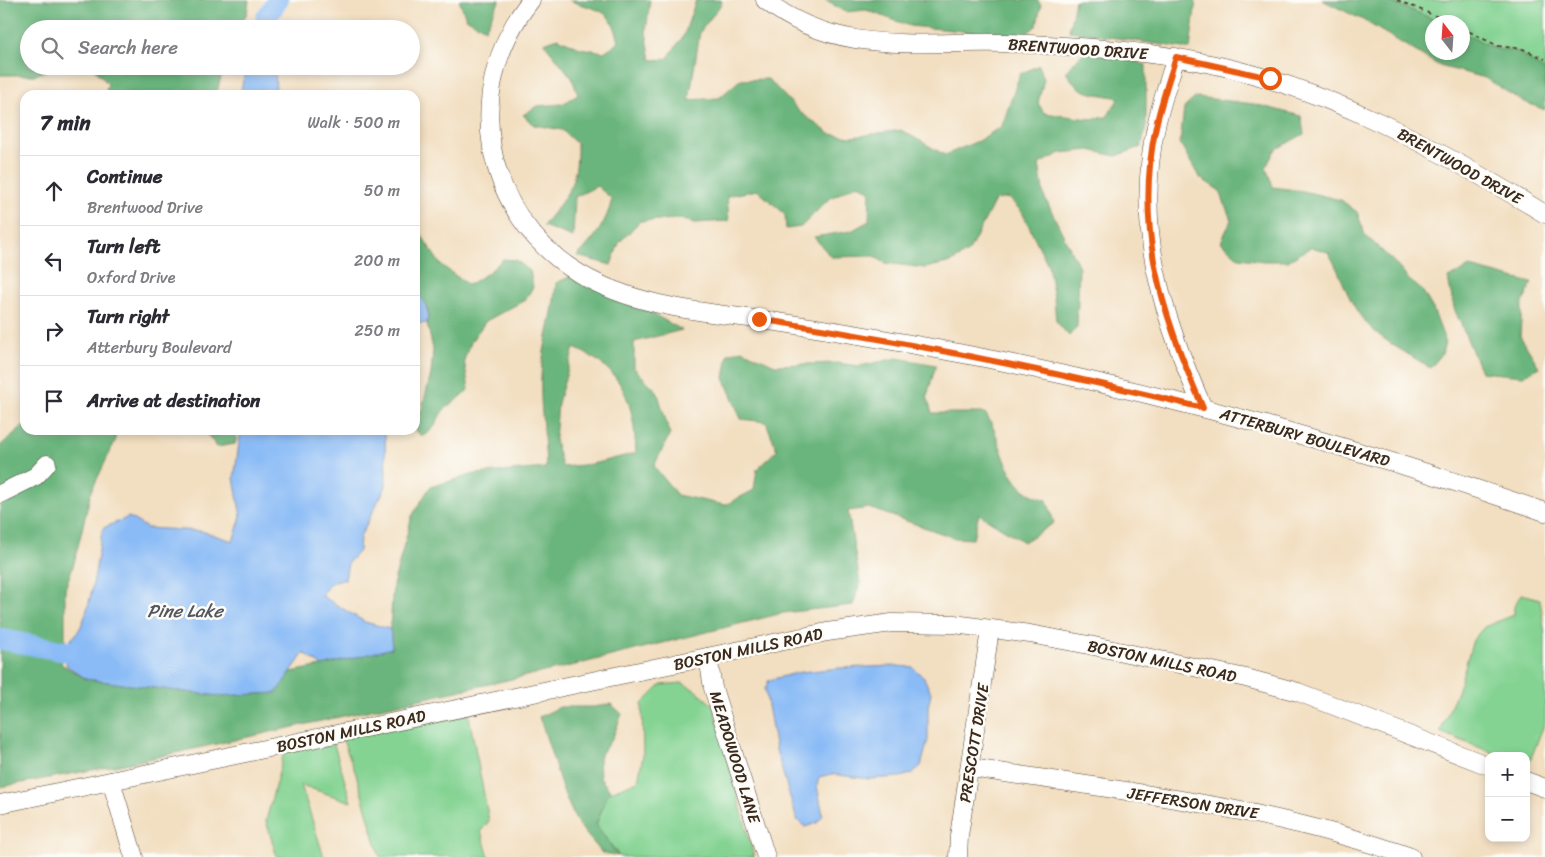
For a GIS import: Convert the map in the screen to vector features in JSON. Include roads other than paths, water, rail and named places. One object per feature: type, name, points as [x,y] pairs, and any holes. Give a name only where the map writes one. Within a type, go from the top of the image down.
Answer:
[{"type":"street","name":"ATTERBURY BOULEVARD","points":[[531,0],[508,39],[496,70],[489,114],[491,147],[506,195],[521,221],[541,244],[581,274],[631,297],[683,308],[836,331],[974,356],[1109,385],[1203,408],[1334,443],[1545,512]]},
{"type":"street","name":"BRENTWOOD DRIVE","points":[[765,0],[798,21],[828,33],[867,42],[894,44],[1007,43],[1073,46],[1176,57],[1270,78],[1350,108],[1425,144],[1545,214]]},
{"type":"street","points":[[1176,57],[1156,126],[1150,158],[1147,187],[1149,232],[1165,312],[1178,353],[1203,408]]},
{"type":"street","points":[[0,494],[36,476],[47,464]]},
{"type":"street","name":"BOSTON MILLS ROAD","points":[[0,804],[827,632],[877,625],[946,624],[1047,637],[1246,678],[1329,703],[1485,764]]},
{"type":"street","name":"PRESCOTT DRIVE","points":[[958,857],[990,630]]},
{"type":"street","name":"MEADOWOOD LANE","points":[[708,657],[713,688],[766,857]]},
{"type":"street","name":"JEFFERSON DRIVE","points":[[971,768],[1265,815],[1336,832],[1411,857]]},
{"type":"street","points":[[111,781],[134,857]]},
{"type":"street","points":[[1530,782],[1545,788]]},
{"type":"water","points":[[244,75],[275,75],[276,90],[241,90]]},
{"type":"water","points":[[420,296],[426,305],[428,313],[427,323],[420,324]]},
{"type":"water","name":"Pine Lake","points":[[240,435],[385,435],[386,486],[360,537],[359,551],[348,563],[345,580],[331,584],[322,596],[365,622],[390,629],[392,648],[322,666],[304,653],[276,693],[219,696],[86,679],[66,665],[71,639],[78,632],[84,620],[103,528],[129,517],[147,528],[201,531],[233,541],[241,517],[234,478]]},
{"type":"water","points":[[893,666],[913,667],[924,678],[931,693],[928,707],[928,740],[921,766],[911,774],[900,777],[869,779],[831,774],[819,777],[817,786],[823,815],[817,823],[805,827],[797,820],[776,750],[765,689],[769,680],[801,672]]},
{"type":"waterway","points":[[266,20],[278,0]]},
{"type":"waterway","points":[[0,639],[63,651],[96,652]]}]
